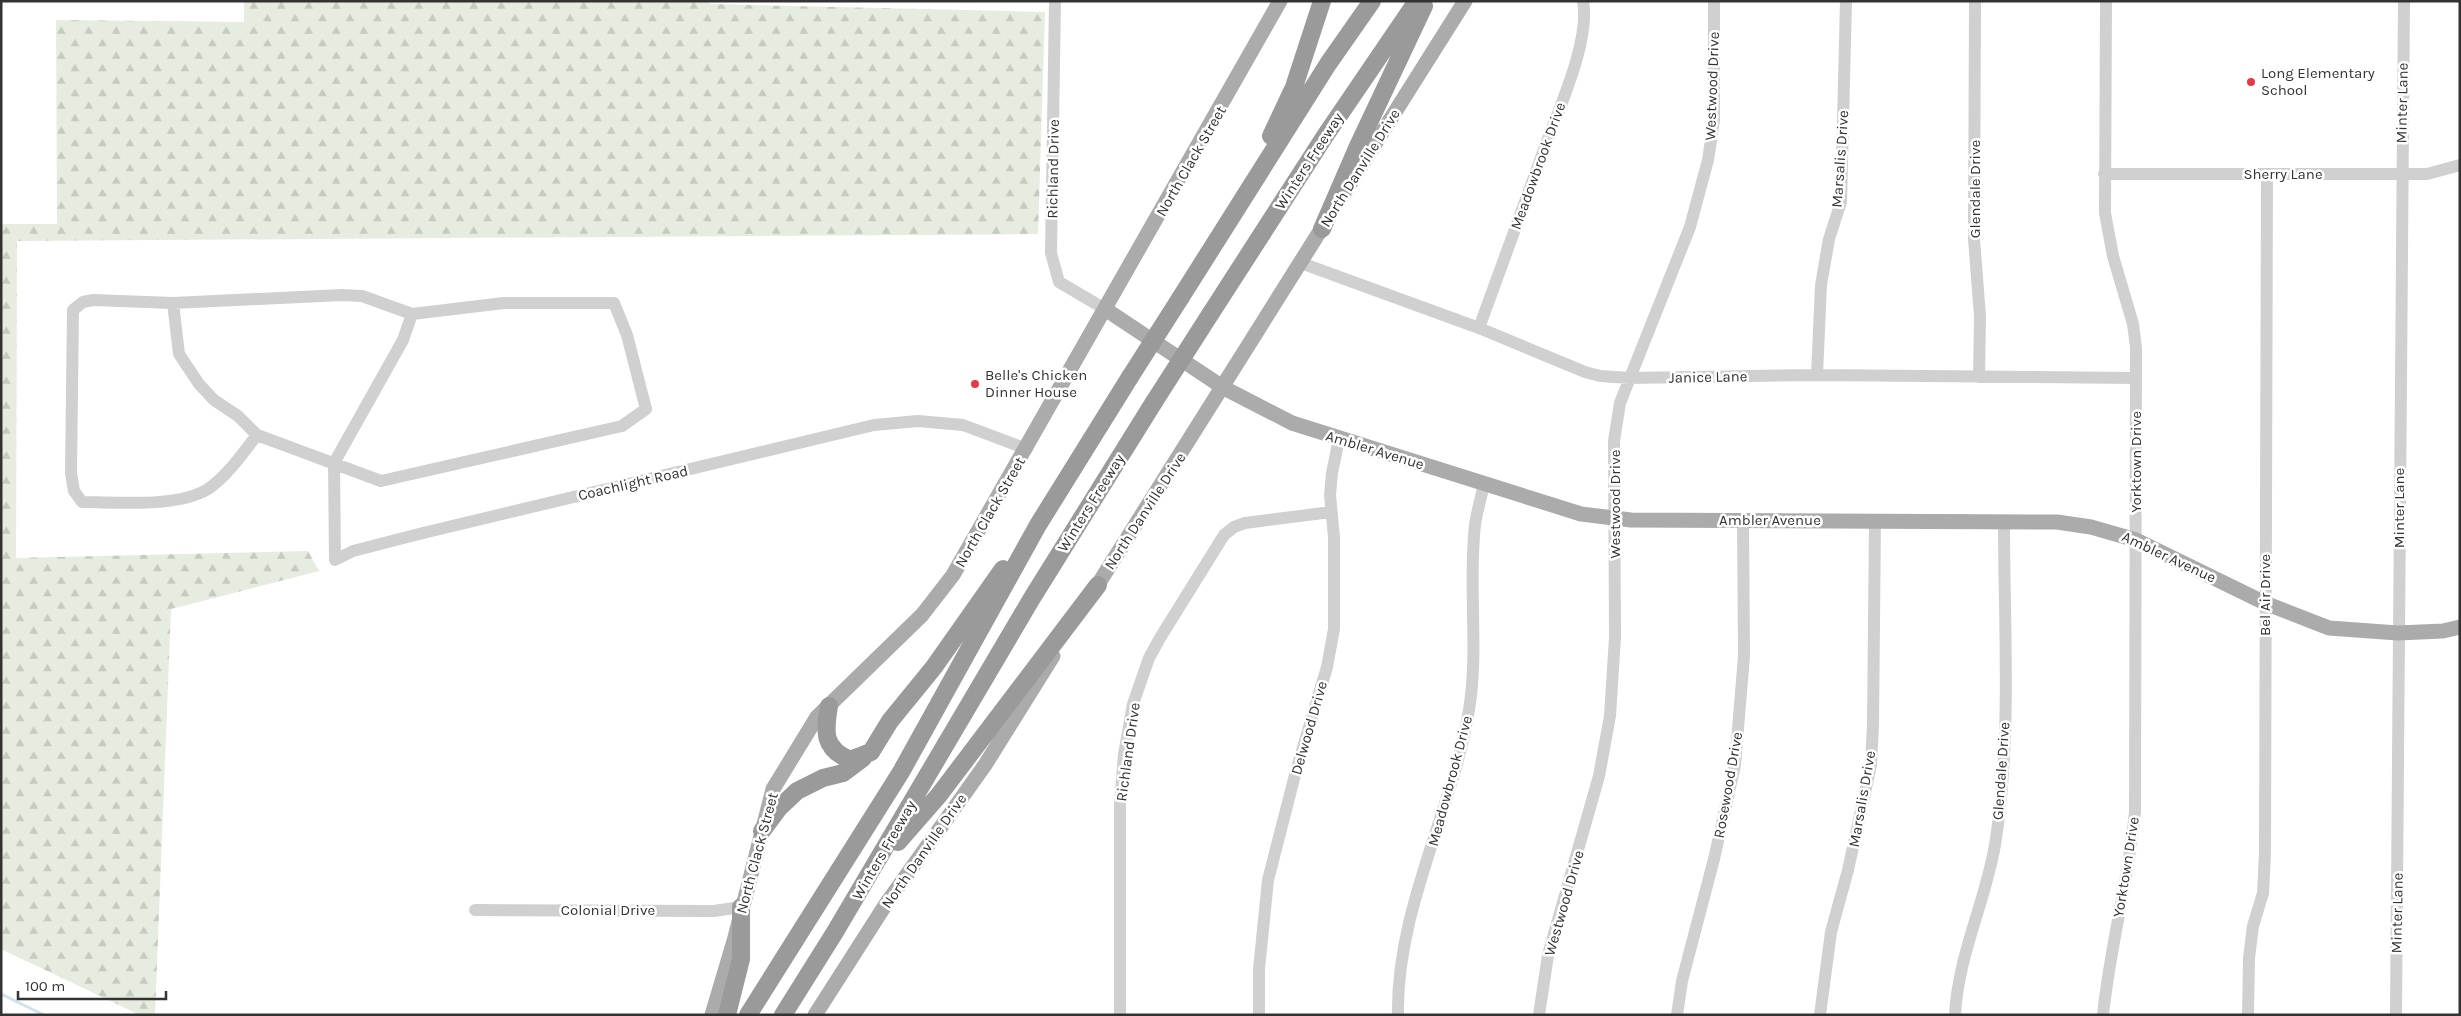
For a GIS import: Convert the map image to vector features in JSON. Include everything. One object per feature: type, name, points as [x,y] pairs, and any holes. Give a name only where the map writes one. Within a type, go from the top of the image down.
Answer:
[{"type":"highway","points":[[1225,224],[1294,87],[1322,1]]},
{"type":"highway","name":"Winters Freeway","points":[[748,1015],[901,772],[1038,525],[1225,224],[1328,64],[1372,1]]},
{"type":"highway","name":"Winters Freeway","points":[[783,1015],[872,870],[1032,598],[1154,402],[1325,136],[1417,1]]},
{"type":"highway","points":[[1322,229],[1358,146],[1427,1]]},
{"type":"highway","points":[[762,831],[779,808],[797,792],[823,778],[843,772],[871,752],[890,721],[934,667],[989,588],[1038,525]]},
{"type":"highway","points":[[872,870],[939,795],[1098,585]]},
{"type":"highway","points":[[829,706],[825,734],[831,745],[842,757],[850,760],[871,752]]},
{"type":"highway","points":[[726,1015],[741,959],[741,907]]},
{"type":"main road","name":"North Clack Street","points":[[712,1015],[773,788],[817,717],[922,615],[953,574],[1027,449],[1280,1]]},
{"type":"main road","name":"North Danville Drive","points":[[815,1015],[886,904],[985,765],[1224,388],[1465,1]]},
{"type":"main road","name":"Ambler Avenue","points":[[1105,309],[1224,388],[1292,423],[1339,440],[1582,514],[1614,519],[2057,522],[2091,527],[2136,540],[2264,603],[2329,628],[2398,632],[2443,631],[2460,626]]},
{"type":"street","name":"Richland Drive","points":[[1055,1],[1051,253],[1059,282],[1105,309]]},
{"type":"street","name":"Meadowbrook Drive","points":[[1479,328],[1574,63],[1584,26],[1583,1]]},
{"type":"street","name":"Westwood Drive","points":[[1539,1015],[1548,955],[1599,776],[1610,716],[1616,627],[1614,441],[1620,403],[1690,227],[1708,160],[1714,120],[1714,1]]},
{"type":"street","name":"Marsalis Drive","points":[[1817,375],[1821,285],[1829,239],[1840,202],[1846,1]]},
{"type":"street","name":"Glendale Drive","points":[[1975,1],[1974,239],[1980,316],[1979,377]]},
{"type":"street","name":"Yorktown Drive","points":[[2103,1015],[2106,978],[2132,846],[2135,811],[2136,540],[2136,378],[2133,324],[2113,256],[2105,213],[2106,1]]},
{"type":"street","name":"Minter Lane","points":[[2396,1015],[2404,1]]},
{"type":"street","name":"Sherry Lane","points":[[2104,174],[2427,174],[2460,165]]},
{"type":"street","name":"Bel Air Drive","points":[[2248,1015],[2249,958],[2253,926],[2263,893],[2268,174]]},
{"type":"street","name":"Janice Lane","points":[[1301,263],[1479,328],[1585,372],[1600,376],[1629,378],[1817,375],[2136,378]]},
{"type":"street","points":[[173,303],[179,354],[186,366],[214,400],[238,416],[257,435],[381,481],[622,426],[646,409],[627,335],[614,303],[504,303],[412,314],[362,296],[342,295],[173,303],[93,300],[83,302],[73,310],[71,474],[74,491],[82,502],[144,502],[191,496],[207,489],[226,474],[257,435]]},
{"type":"street","points":[[334,464],[403,340],[412,314]]},
{"type":"street","name":"Coachlight Road","points":[[334,464],[335,560],[353,551],[419,534],[874,425],[918,421],[963,425],[1027,449]]},
{"type":"street","name":"Delwood Drive","points":[[1259,1015],[1259,969],[1268,880],[1296,771],[1327,667],[1334,630],[1332,473],[1339,440]]},
{"type":"street","name":"Meadowbrook Drive","points":[[1398,1015],[1397,984],[1408,933],[1461,751],[1469,710],[1473,673],[1472,568],[1475,523],[1484,484]]},
{"type":"street","name":"Richland Drive","points":[[1120,1015],[1120,805],[1124,754],[1132,704],[1150,658],[1224,535],[1234,527],[1245,523],[1331,512]]},
{"type":"street","name":"Marsalis Drive","points":[[1820,1015],[1831,932],[1848,870],[1871,765],[1875,520]]},
{"type":"street","name":"Rosewood Drive","points":[[1677,1015],[1682,981],[1714,859],[1735,765],[1744,656],[1743,521]]},
{"type":"street","name":"Glendale Drive","points":[[1955,1015],[1958,976],[1994,847],[2000,805],[2004,764],[2004,522]]},
{"type":"street","name":"Colonial Drive","points":[[475,910],[714,911],[741,907]]},
{"type":"green space","points":[[244,1],[710,1],[710,4],[1045,12],[1038,234],[17,241],[16,558],[308,551],[319,571],[171,609],[155,1015],[140,1015],[1,949],[1,224],[57,224],[56,20],[244,22]]},
{"type":"waterway","points":[[1,994],[44,1015]]},
{"type":"place","name":"Long Elementary School","points":[[2251,82]]},
{"type":"place","name":"Belle's Chicken Dinner House","points":[[975,384]]}]
